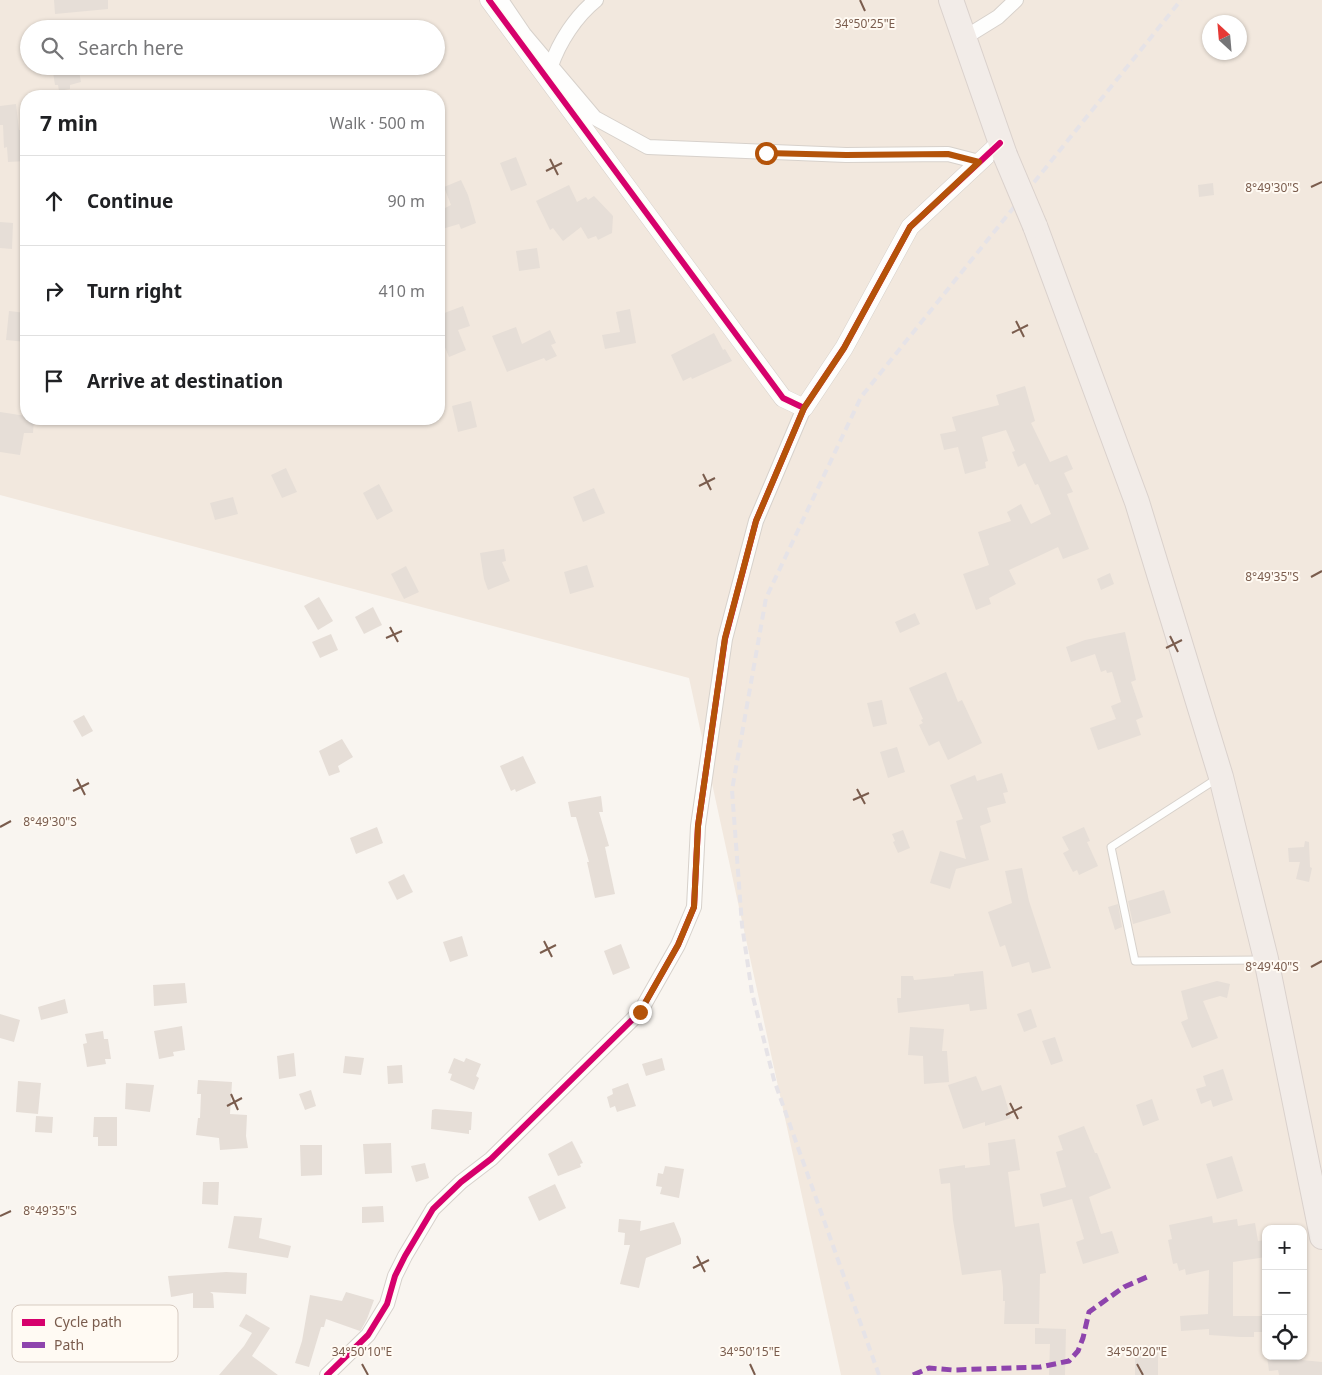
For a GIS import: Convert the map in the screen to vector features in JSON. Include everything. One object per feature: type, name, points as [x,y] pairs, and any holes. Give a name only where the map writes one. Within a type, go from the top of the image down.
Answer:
[{"type":"highway","points":[[951,0],[1002,149],[1035,226],[1137,502],[1221,777],[1266,960],[1322,1238]]},
{"type":"street","points":[[489,0],[783,398],[804,408]]},
{"type":"street","points":[[501,0],[524,34],[595,118],[648,147],[846,155],[948,154],[979,162]]},
{"type":"street","points":[[551,66],[556,50],[586,8],[596,0]]},
{"type":"street","points":[[964,38],[998,17],[1016,0]]},
{"type":"street","points":[[327,1375],[368,1335],[387,1304],[395,1276],[433,1209],[461,1182],[491,1159],[640,1012],[678,945],[694,907],[698,826],[725,638],[756,521],[804,408],[844,348],[910,227],[979,162],[1002,149]]},
{"type":"lane","points":[[1221,777],[1111,847],[1135,961],[1266,960]]},
{"type":"shaded area","points":[[0,0],[1322,0],[1322,1375],[841,1375],[689,678],[0,495]]},
{"type":"building","points":[[54,0],[108,0],[108,9],[55,14]]},
{"type":"building","points":[[53,75],[80,75],[81,82],[70,85],[70,89],[59,90],[58,85],[55,85]]},
{"type":"building","points":[[16,104],[20,130],[20,161],[8,162],[7,147],[4,148],[3,125],[0,125],[0,106]]},
{"type":"building","points":[[516,157],[527,185],[511,191],[500,163]]},
{"type":"building","points":[[461,180],[468,195],[476,223],[461,229],[459,224],[445,228],[445,208],[451,205],[445,187]]},
{"type":"building","points":[[1213,183],[1214,195],[1199,197],[1198,185]]},
{"type":"building","points":[[569,185],[577,202],[586,197],[588,200],[594,196],[613,216],[612,233],[598,240],[596,236],[588,239],[581,227],[563,241],[553,228],[550,230],[536,201]]},
{"type":"building","points":[[0,222],[13,223],[12,249],[0,248]]},
{"type":"building","points":[[537,248],[540,268],[519,271],[516,251]]},
{"type":"building","points":[[463,306],[470,326],[458,330],[466,350],[449,357],[445,347],[445,313]]},
{"type":"building","points":[[630,309],[636,343],[605,349],[602,335],[620,332],[616,312]]},
{"type":"building","points":[[9,311],[20,312],[20,341],[6,340]]},
{"type":"building","points":[[516,327],[522,344],[550,330],[556,343],[551,345],[557,356],[546,361],[544,358],[507,372],[492,336]]},
{"type":"building","points":[[714,333],[723,350],[725,349],[732,361],[692,379],[691,377],[683,381],[671,355]]},
{"type":"building","points":[[1025,386],[1035,421],[1031,423],[1050,462],[1067,455],[1073,469],[1064,473],[1073,492],[1067,494],[1089,549],[1063,559],[1058,547],[1009,570],[1016,584],[989,598],[991,604],[976,610],[963,574],[989,565],[978,532],[1011,521],[1007,512],[1021,504],[1031,524],[1051,514],[1038,484],[1035,485],[1025,463],[1018,467],[1012,452],[1015,451],[1006,430],[982,437],[988,461],[985,462],[986,468],[965,474],[958,447],[944,450],[940,434],[956,431],[952,417],[999,405],[996,395]]},
{"type":"building","points":[[471,401],[477,427],[458,432],[452,406]]},
{"type":"building","points":[[0,412],[20,415],[20,425],[34,425],[33,433],[24,433],[20,455],[0,452]]},
{"type":"building","points":[[286,468],[297,492],[282,498],[271,475]]},
{"type":"building","points":[[379,484],[393,511],[377,520],[363,493]]},
{"type":"building","points":[[594,488],[605,513],[583,522],[573,497]]},
{"type":"building","points":[[233,497],[238,514],[215,520],[210,503]]},
{"type":"building","points":[[504,549],[506,561],[502,562],[510,581],[488,590],[484,579],[480,553]]},
{"type":"building","points":[[587,565],[594,587],[570,594],[564,572]]},
{"type":"building","points":[[406,566],[419,592],[404,599],[391,574]]},
{"type":"building","points":[[1110,573],[1114,584],[1101,590],[1097,579]]},
{"type":"building","points":[[319,597],[333,621],[318,630],[304,606]]},
{"type":"building","points":[[373,607],[382,625],[364,634],[355,617]]},
{"type":"building","points":[[915,613],[920,624],[900,633],[895,622]]},
{"type":"building","points":[[1125,632],[1136,680],[1131,682],[1143,717],[1136,720],[1141,735],[1098,750],[1090,728],[1116,719],[1111,706],[1121,702],[1112,672],[1107,673],[1106,670],[1101,672],[1095,654],[1071,662],[1066,647],[1085,640]]},
{"type":"building","points":[[331,634],[338,650],[320,658],[312,642]]},
{"type":"building","points":[[946,672],[958,702],[962,700],[982,743],[948,760],[939,741],[929,746],[919,725],[923,723],[921,720],[923,719],[909,688]]},
{"type":"building","points":[[882,700],[887,724],[873,727],[867,703]]},
{"type":"building","points":[[84,715],[93,731],[82,737],[73,721]]},
{"type":"building","points":[[342,739],[353,757],[338,766],[340,772],[329,776],[319,751]]},
{"type":"building","points":[[897,747],[905,772],[888,778],[880,752]]},
{"type":"building","points":[[523,756],[536,783],[516,792],[515,789],[511,791],[500,766]]},
{"type":"building","points":[[1002,773],[1008,792],[1003,793],[1006,803],[987,808],[991,822],[980,826],[989,860],[956,869],[950,889],[930,883],[940,851],[966,859],[956,821],[963,819],[950,785],[975,775],[977,781]]},
{"type":"building","points":[[601,796],[603,812],[599,812],[609,846],[605,847],[615,894],[595,898],[587,862],[589,862],[576,817],[571,817],[568,802]]},
{"type":"building","points":[[377,827],[383,843],[356,854],[350,838]]},
{"type":"building","points":[[1084,827],[1090,841],[1087,842],[1098,866],[1079,875],[1077,870],[1073,872],[1063,853],[1069,850],[1062,837]]},
{"type":"building","points":[[903,830],[910,848],[898,853],[892,834]]},
{"type":"building","points":[[1305,841],[1309,842],[1310,867],[1312,868],[1309,882],[1296,879],[1300,862],[1289,862],[1288,848],[1304,847]]},
{"type":"building","points":[[1022,868],[1029,901],[1051,968],[1032,973],[1029,962],[1012,967],[1005,945],[1000,947],[988,912],[1012,903],[1005,871]]},
{"type":"building","points":[[404,874],[413,892],[397,900],[388,882]]},
{"type":"building","points":[[1164,890],[1171,913],[1133,924],[1128,901]]},
{"type":"building","points":[[1118,904],[1122,927],[1115,930],[1108,907]]},
{"type":"building","points":[[462,936],[468,956],[450,962],[443,942]]},
{"type":"building","points":[[621,944],[630,968],[613,975],[604,951]]},
{"type":"building","points":[[983,971],[987,1009],[970,1011],[969,1004],[898,1013],[897,998],[901,998],[901,976],[913,976],[914,980]]},
{"type":"building","points":[[1217,981],[1230,984],[1227,998],[1220,996],[1203,1001],[1218,1038],[1192,1048],[1181,1022],[1188,1019],[1181,991]]},
{"type":"building","points":[[185,983],[187,1003],[154,1006],[153,985]]},
{"type":"building","points":[[65,999],[68,1013],[41,1020],[38,1007]]},
{"type":"building","points":[[1031,1009],[1037,1027],[1024,1032],[1017,1014]]},
{"type":"building","points":[[0,1014],[20,1020],[14,1042],[0,1038]]},
{"type":"building","points":[[182,1026],[185,1050],[173,1052],[174,1056],[159,1059],[154,1031]]},
{"type":"building","points":[[910,1027],[944,1029],[942,1051],[947,1051],[949,1082],[924,1084],[923,1056],[908,1055]]},
{"type":"building","points":[[103,1031],[104,1039],[108,1039],[111,1059],[105,1059],[106,1064],[87,1067],[83,1044],[87,1043],[85,1034]]},
{"type":"building","points":[[1055,1037],[1063,1061],[1051,1065],[1042,1041]]},
{"type":"building","points":[[294,1053],[296,1076],[279,1079],[277,1056]]},
{"type":"building","points":[[345,1056],[364,1058],[361,1075],[343,1073]]},
{"type":"building","points":[[454,1058],[464,1062],[466,1058],[481,1064],[476,1076],[479,1078],[474,1090],[450,1080],[452,1074],[448,1073]]},
{"type":"building","points":[[662,1058],[665,1070],[646,1076],[642,1064]]},
{"type":"building","points":[[402,1065],[403,1083],[388,1084],[387,1066]]},
{"type":"building","points":[[1223,1069],[1233,1100],[1213,1107],[1211,1100],[1201,1104],[1196,1089],[1206,1086],[1203,1076]]},
{"type":"building","points":[[976,1076],[982,1091],[1001,1085],[1011,1118],[985,1126],[985,1122],[963,1129],[948,1085]]},
{"type":"building","points":[[198,1080],[232,1082],[230,1114],[247,1115],[246,1136],[248,1148],[220,1150],[219,1138],[196,1135],[198,1118],[200,1118],[201,1094],[197,1094]]},
{"type":"building","points":[[18,1081],[41,1083],[38,1114],[16,1112]]},
{"type":"building","points":[[126,1083],[154,1085],[150,1112],[125,1109]]},
{"type":"building","points":[[628,1083],[636,1106],[617,1112],[615,1106],[610,1108],[607,1097],[613,1094],[612,1089]]},
{"type":"building","points":[[311,1090],[316,1106],[305,1110],[299,1094]]},
{"type":"building","points":[[1152,1099],[1159,1120],[1143,1126],[1136,1105]]},
{"type":"building","points":[[432,1110],[472,1112],[469,1134],[431,1129]]},
{"type":"building","points":[[36,1116],[53,1117],[52,1133],[35,1132]]},
{"type":"building","points":[[94,1117],[117,1117],[117,1146],[98,1146],[98,1137],[93,1137]]},
{"type":"building","points":[[1084,1126],[1111,1188],[1089,1197],[1101,1234],[1112,1231],[1119,1253],[1083,1264],[1076,1242],[1084,1239],[1072,1199],[1043,1207],[1040,1194],[1066,1187],[1056,1152],[1063,1150],[1058,1136]]},
{"type":"building","points":[[1015,1139],[1020,1170],[1008,1172],[1015,1227],[1039,1223],[1046,1273],[1040,1274],[1039,1324],[1004,1324],[1005,1301],[1003,1301],[1001,1270],[962,1275],[953,1220],[950,1183],[941,1184],[939,1169],[965,1165],[965,1168],[990,1165],[988,1143]]},
{"type":"building","points":[[572,1141],[583,1163],[580,1164],[581,1167],[558,1176],[548,1154]]},
{"type":"building","points":[[391,1143],[392,1173],[365,1174],[363,1144]]},
{"type":"building","points":[[300,1145],[322,1145],[322,1175],[301,1176]]},
{"type":"building","points":[[1232,1156],[1243,1191],[1217,1199],[1206,1164]]},
{"type":"building","points":[[425,1163],[429,1178],[416,1182],[411,1166]]},
{"type":"building","points":[[665,1166],[684,1169],[679,1198],[660,1194],[662,1187],[656,1186],[658,1173],[663,1174]]},
{"type":"building","points":[[203,1182],[219,1182],[218,1205],[202,1204]]},
{"type":"building","points":[[555,1184],[566,1208],[539,1221],[528,1197]]},
{"type":"building","points":[[383,1206],[384,1222],[362,1223],[362,1207]]},
{"type":"building","points":[[234,1216],[262,1218],[259,1238],[291,1246],[288,1258],[228,1248]]},
{"type":"building","points":[[1212,1216],[1213,1223],[1237,1219],[1238,1226],[1255,1223],[1258,1241],[1262,1240],[1262,1258],[1233,1262],[1233,1316],[1262,1316],[1262,1332],[1254,1332],[1254,1337],[1240,1337],[1209,1335],[1209,1329],[1181,1331],[1180,1316],[1208,1314],[1209,1270],[1186,1275],[1185,1269],[1179,1271],[1177,1263],[1173,1264],[1168,1240],[1172,1239],[1169,1225]]},
{"type":"building","points":[[619,1219],[641,1221],[640,1231],[674,1222],[681,1239],[681,1244],[646,1258],[639,1288],[620,1284],[630,1245],[624,1245],[625,1233],[618,1232]]},
{"type":"building","points":[[226,1272],[247,1273],[246,1294],[210,1292],[213,1294],[214,1308],[193,1308],[193,1293],[171,1297],[168,1276]]},
{"type":"building","points":[[346,1292],[374,1300],[361,1330],[326,1319],[324,1327],[321,1327],[309,1367],[295,1363],[302,1341],[310,1295],[342,1301]]},
{"type":"building","points":[[246,1314],[270,1328],[252,1356],[278,1375],[219,1375],[244,1346],[252,1333],[239,1326]]},
{"type":"building","points":[[1035,1328],[1066,1329],[1065,1375],[1049,1375],[1050,1344],[1035,1344]]},
{"type":"building","points":[[1135,1346],[1158,1346],[1158,1375],[1135,1375]]},
{"type":"building","points":[[1268,1360],[1322,1362],[1322,1375],[1279,1375],[1278,1370],[1269,1371]]},
{"type":"railway","points":[[879,1375],[774,1080],[752,993],[742,925],[732,790],[766,598],[861,397],[1181,0]]},
{"type":"marked path","points":[[913,1375],[929,1368],[953,1370],[1040,1367],[1069,1361],[1078,1351],[1089,1312],[1124,1287],[1147,1277]]},
{"type":"cycle path","points":[[489,0],[783,398],[804,408],[844,348],[910,227],[1000,143]]},
{"type":"cycle path","points":[[327,1375],[368,1335],[387,1304],[395,1276],[405,1256],[433,1209],[461,1182],[491,1159],[640,1012],[678,945],[694,907],[698,826],[725,639],[756,521],[804,408]]},
{"type":"route","points":[[640,1012],[678,945],[694,907],[698,826],[725,638],[756,521],[804,408],[844,348],[910,227],[979,162],[948,154],[846,155],[766,153]]}]
